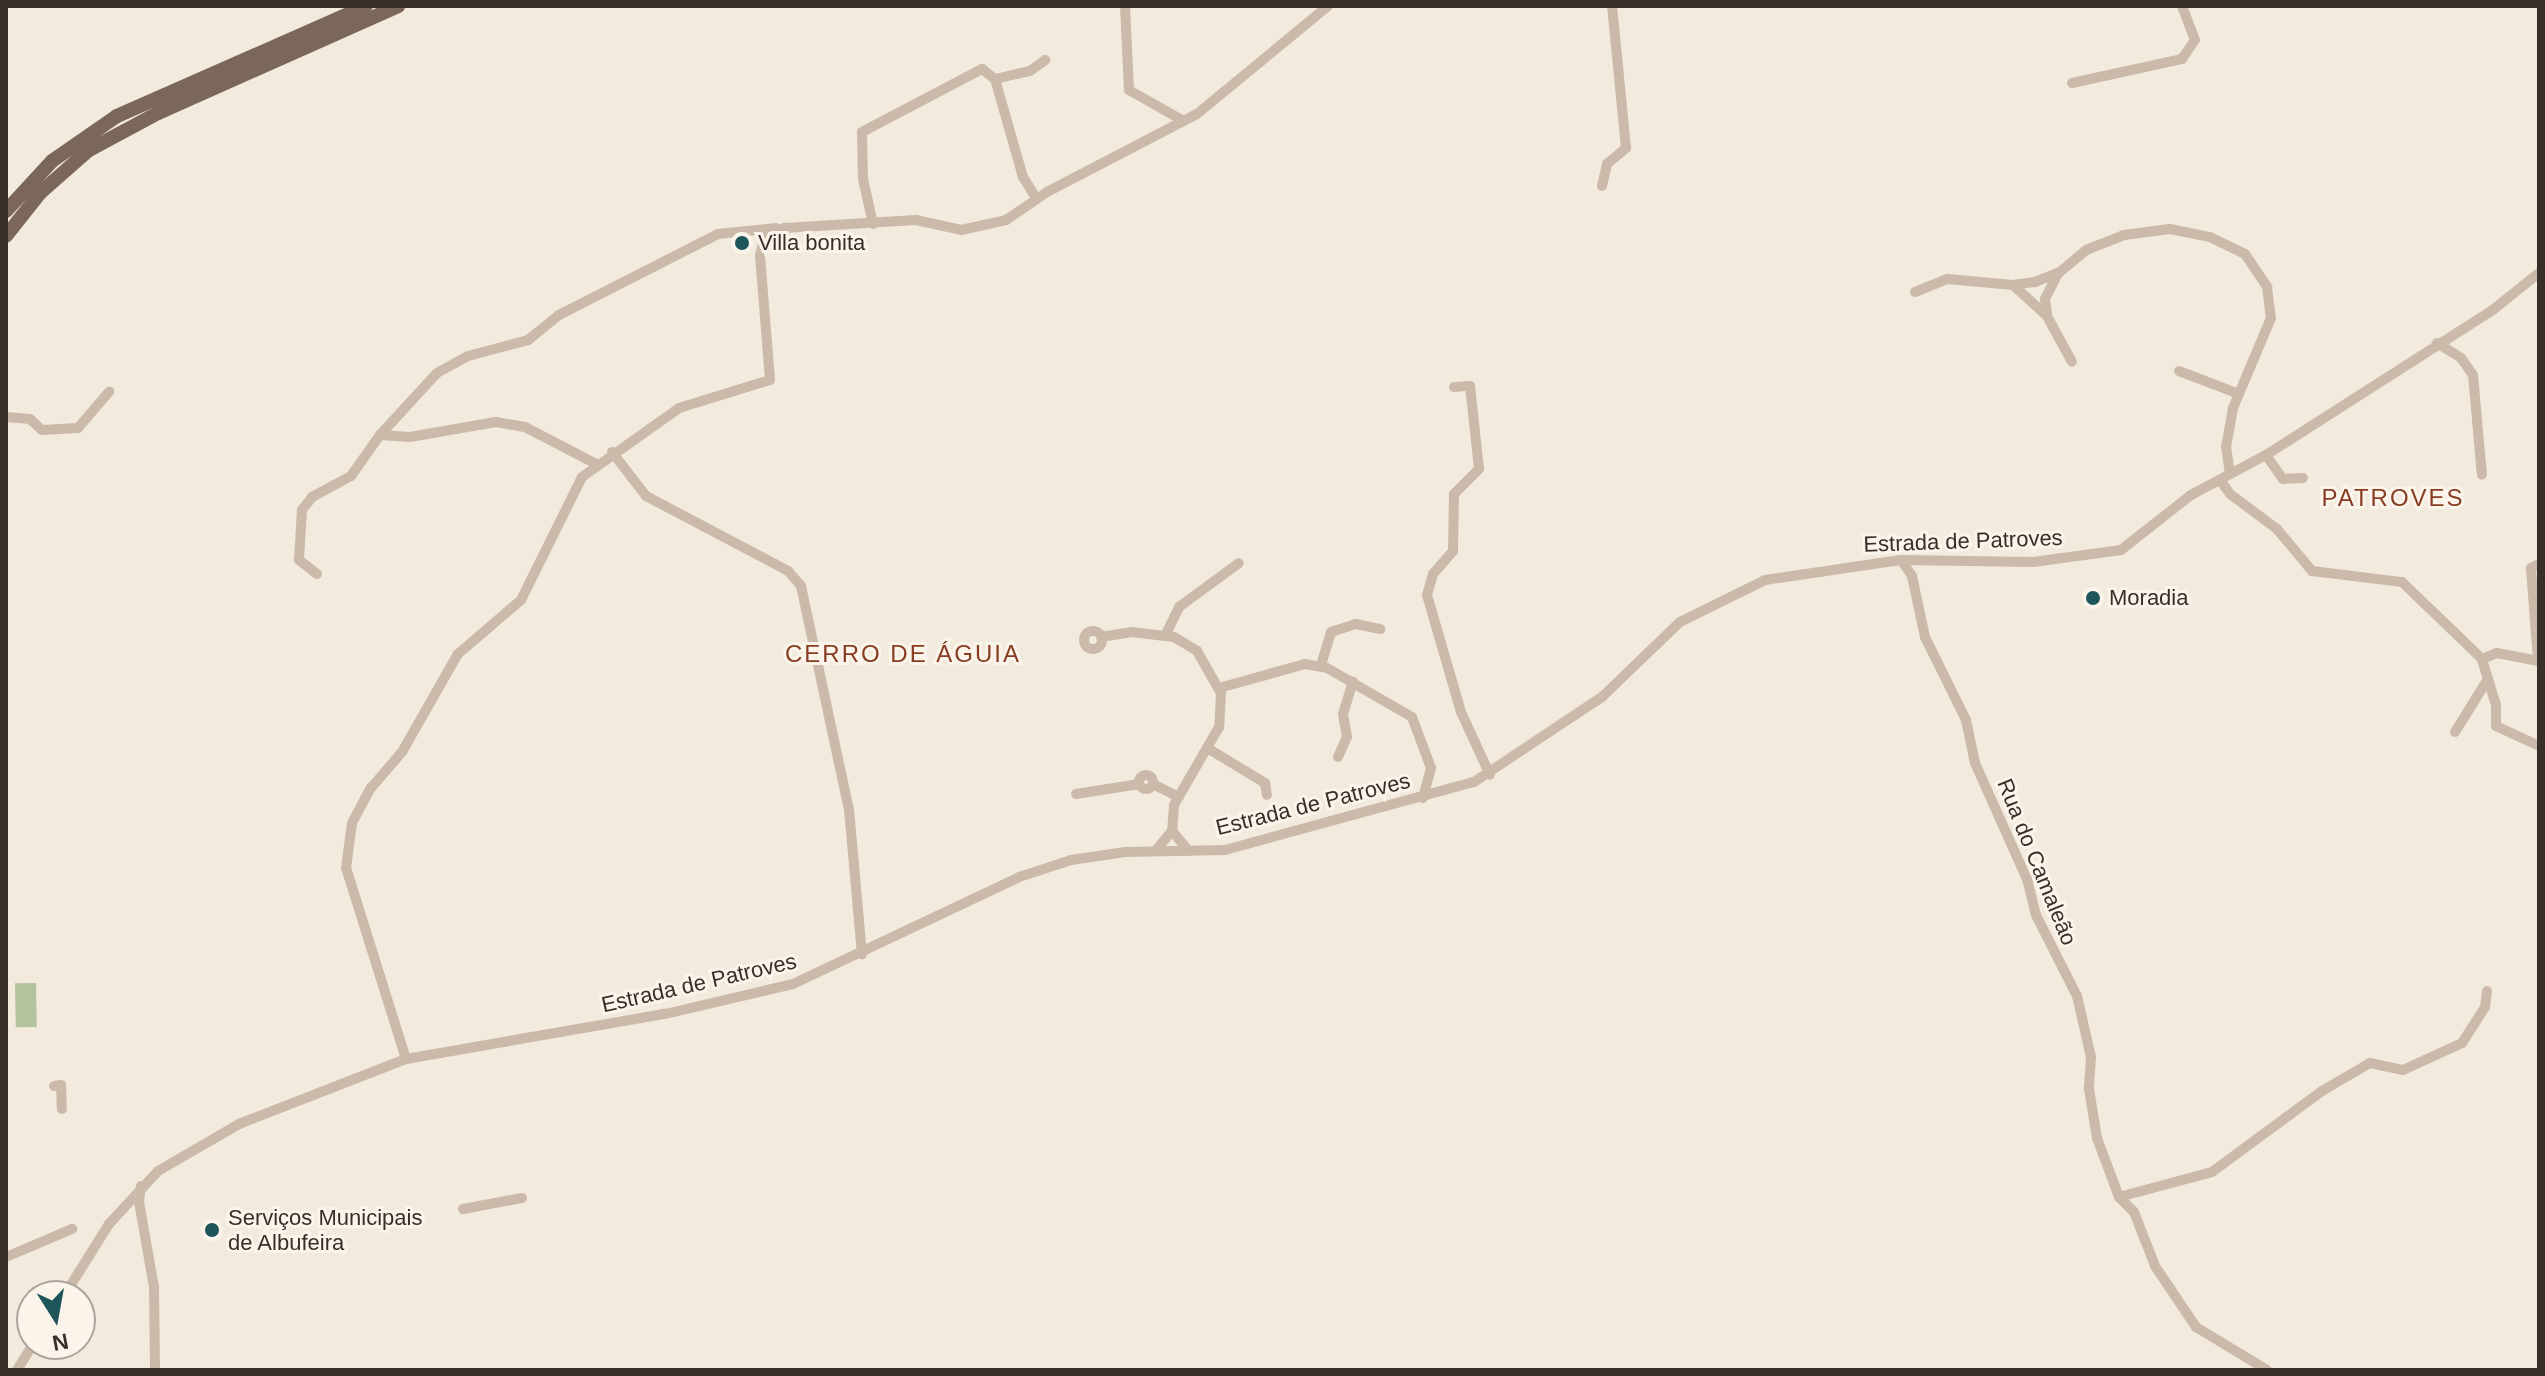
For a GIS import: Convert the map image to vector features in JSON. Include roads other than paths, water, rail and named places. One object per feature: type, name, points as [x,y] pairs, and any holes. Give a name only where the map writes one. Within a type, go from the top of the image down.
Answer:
[{"type":"main road","points":[[6,211],[52,161],[117,116],[366,6]]},
{"type":"main road","points":[[6,236],[55,178],[99,143],[398,6]]},
{"type":"street","points":[[1125,6],[1129,90],[1182,120]]},
{"type":"street","points":[[317,574],[299,560],[302,510],[312,497],[351,476],[380,435],[437,373],[454,362],[528,340],[559,315],[699,242],[730,230],[916,220],[975,228],[1006,220],[1036,198],[1197,114],[1328,6]]},
{"type":"street","points":[[1602,186],[1607,164],[1626,148],[1612,6]]},
{"type":"street","points":[[2072,83],[2182,59],[2195,40],[2182,6]]},
{"type":"street","points":[[995,79],[1030,71],[1045,60]]},
{"type":"street","points":[[873,224],[875,214],[863,179],[862,132],[957,79],[982,69],[995,79],[1023,177],[1036,198]]},
{"type":"street","points":[[406,1059],[346,868],[352,823],[371,788],[402,752],[458,654],[521,600],[573,488],[596,464],[679,408],[770,380],[758,227]]},
{"type":"street","points":[[760,255],[765,236],[782,228]]},
{"type":"street","points":[[2047,316],[2045,299],[2060,272],[2086,250],[2124,235],[2170,229],[2210,237],[2245,254],[2267,287],[2271,318],[2239,394],[2226,446],[2225,477],[2277,529],[2312,571],[2402,582],[2482,659],[2496,726],[2539,746]]},
{"type":"street","points":[[1915,292],[1948,279],[2013,285],[2060,272]]},
{"type":"street","name":"Estrada de Patroves","points":[[74,1280],[120,1210],[141,1186],[179,1157],[239,1124],[406,1059],[740,998],[817,976],[1019,877],[1100,854],[1189,851],[1250,844],[1456,788],[1490,775],[1602,697],[1660,640],[1703,608],[1746,586],[1786,574],[1901,560],[2033,562],[2121,550],[2179,504],[2266,455],[2504,303],[2539,273]]},
{"type":"street","points":[[2013,285],[2047,316],[2072,362]]},
{"type":"street","points":[[2437,343],[2461,358],[2473,375],[2482,475]]},
{"type":"street","points":[[2179,371],[2239,394]]},
{"type":"street","points":[[1454,387],[1470,386],[1479,469],[1454,494],[1453,551],[1429,582],[1427,595],[1461,712],[1490,775]]},
{"type":"street","points":[[6,417],[30,419],[42,430],[78,428],[109,392]]},
{"type":"street","points":[[380,435],[410,437],[496,422],[525,427],[596,464]]},
{"type":"street","points":[[612,452],[646,496],[788,571],[801,586],[849,809],[862,954]]},
{"type":"street","points":[[2266,455],[2283,479],[2303,478]]},
{"type":"street","points":[[1901,560],[1912,576],[1922,559]]},
{"type":"street","points":[[1166,634],[1179,607],[1239,563]]},
{"type":"street","points":[[2482,659],[2497,653],[2538,662],[2531,568],[2539,564]]},
{"type":"street","name":"Rua do Camaleão","points":[[1912,576],[1925,637],[1966,720],[1975,763],[2027,879],[2043,933],[2077,996],[2091,1057],[2092,1114],[2109,1179],[2119,1197],[2134,1212],[2155,1266],[2196,1327],[2267,1370]]},
{"type":"street","points":[[1321,665],[1331,632],[1356,624],[1380,629]]},
{"type":"street","points":[[1101,637],[1166,634],[1197,651],[1219,688],[1219,727],[1179,797],[1172,831],[1156,850]]},
{"type":"street","points":[[1219,688],[1305,664],[1321,665],[1412,717],[1431,768],[1438,779],[1456,788]]},
{"type":"street","points":[[2455,732],[2488,679]]},
{"type":"street","points":[[1338,757],[1347,737],[1343,714],[1353,682]]},
{"type":"street","points":[[1209,749],[1265,783],[1267,795]]},
{"type":"street","points":[[1423,798],[1431,768]]},
{"type":"street","points":[[1076,794],[1139,784],[1146,775],[1153,784],[1179,797]]},
{"type":"street","points":[[1265,783],[1279,777]]},
{"type":"street","points":[[1172,831],[1189,851]]},
{"type":"street","points":[[2119,1197],[2212,1172],[2322,1091],[2370,1063],[2403,1070],[2462,1043],[2485,1007],[2487,991]]},
{"type":"street","points":[[54,1086],[61,1085],[62,1109]]},
{"type":"street","points":[[141,1186],[141,1213],[154,1287],[155,1370]]},
{"type":"street","points":[[463,1209],[522,1198]]},
{"type":"street","points":[[120,1210],[135,1207],[141,1213]]},
{"type":"street","points":[[6,1257],[72,1229]]},
{"type":"place","name":"Villa bonita","points":[[742,243]]},
{"type":"place","name":"Moradia","points":[[2093,598]]},
{"type":"place","name":"Serviços Municipais de Albufeira","points":[[212,1230]]},
{"type":"district","name":"PATROVES","points":[[2393,498]]},
{"type":"district","name":"CERRO DE ÁGUIA","points":[[903,654]]}]
